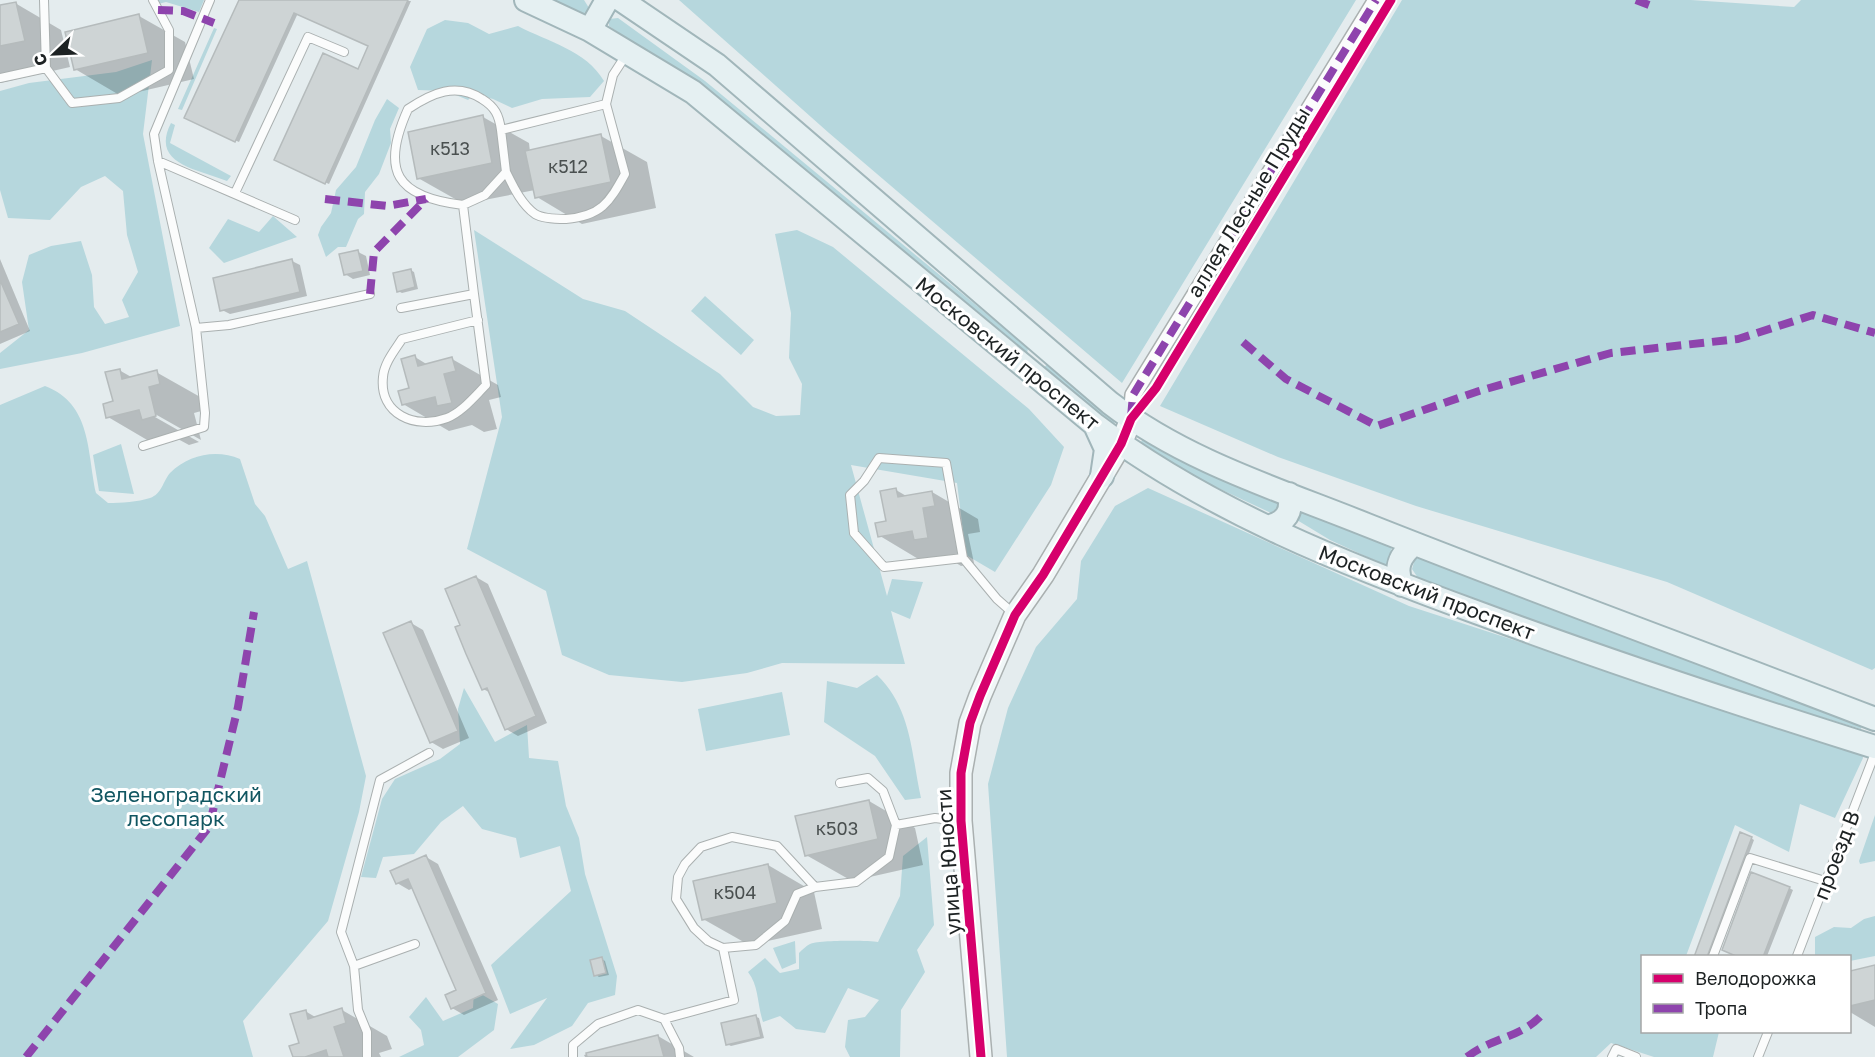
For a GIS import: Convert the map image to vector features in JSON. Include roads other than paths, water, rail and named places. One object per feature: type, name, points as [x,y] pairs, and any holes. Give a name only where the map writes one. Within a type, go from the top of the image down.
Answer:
[{"type":"main road","name":"Московский проспект","points":[[526,0],[628,51],[693,93],[1094,424],[1150,463],[1268,527],[1402,585],[1590,654],[1875,747]]},
{"type":"main road","points":[[590,30],[607,0]]},
{"type":"main road","name":"Московский проспект","points":[[621,0],[717,65],[1045,348],[1131,419],[1209,461],[1289,494],[1414,544],[1875,719]]},
{"type":"main road","points":[[1027,369],[1045,348]]},
{"type":"main road","points":[[1094,424],[1106,448],[1102,476]]},
{"type":"main road","points":[[1268,527],[1278,525],[1288,516],[1292,506],[1289,494]]},
{"type":"main road","points":[[1402,585],[1397,575],[1400,560],[1414,544]]},
{"type":"street","name":"аллея Лесные Пруды","points":[[1131,419],[1133,395],[1376,0]]},
{"type":"street","name":"улица Юности","points":[[981,1057],[961,821],[961,773],[970,723],[1015,615],[1043,575],[1121,444],[1131,419]]},
{"type":"street","points":[[1102,476],[1124,460],[1150,463]]},
{"type":"lane","points":[[44,0],[46,68],[72,103],[119,98],[169,70],[169,30],[153,0]]},
{"type":"lane","points":[[143,446],[204,427],[205,413],[195,328],[154,134],[210,0]]},
{"type":"lane","points":[[235,193],[308,37],[344,52]]},
{"type":"lane","points":[[506,172],[485,195],[463,205],[426,199],[407,189],[398,175],[394,160],[396,141],[408,109],[440,92],[459,89],[474,94],[495,109],[500,118],[506,172],[519,197],[535,214],[556,219],[579,218],[596,213],[606,204],[625,174],[606,104],[613,75],[628,51]]},
{"type":"lane","points":[[0,78],[46,68]]},
{"type":"lane","points":[[501,130],[606,104]]},
{"type":"lane","points":[[158,161],[295,220]]},
{"type":"lane","points":[[463,205],[477,310],[486,385],[468,403],[444,419],[419,423],[402,418],[393,410],[383,389],[383,374],[402,339],[478,320]]},
{"type":"lane","points":[[195,328],[229,325],[370,294]]},
{"type":"lane","points":[[401,308],[474,294]]},
{"type":"lane","points":[[963,558],[884,567],[854,533],[850,495],[864,481],[879,458],[946,463],[963,558],[997,599],[1015,615]]},
{"type":"lane","points":[[367,1057],[367,1032],[358,1010],[354,966],[341,932],[380,780],[429,753]]},
{"type":"lane","name":"проезд B","points":[[1798,955],[1875,753]]},
{"type":"lane","points":[[815,887],[777,846],[732,837],[701,847],[685,864],[678,878],[676,899],[694,928],[708,941],[723,948],[756,945],[785,921],[797,894],[815,887],[856,882],[888,857],[896,825],[883,791],[868,778],[840,783]]},
{"type":"lane","points":[[896,825],[936,818],[961,821]]},
{"type":"lane","points":[[1714,955],[1750,858],[1825,881]]},
{"type":"lane","points":[[354,966],[415,944]]},
{"type":"lane","points":[[573,1057],[573,1045],[598,1024],[638,1010],[664,1019],[734,1000],[723,948]]},
{"type":"lane","points":[[664,1019],[679,1048],[680,1057]]},
{"type":"lane","points":[[1758,1057],[1768,1033]]},
{"type":"lane","points":[[1612,1057],[1616,1049],[1636,1057]]},
{"type":"park label","name":"Зеленоградский лесопарк","points":[[176,806]]}]
